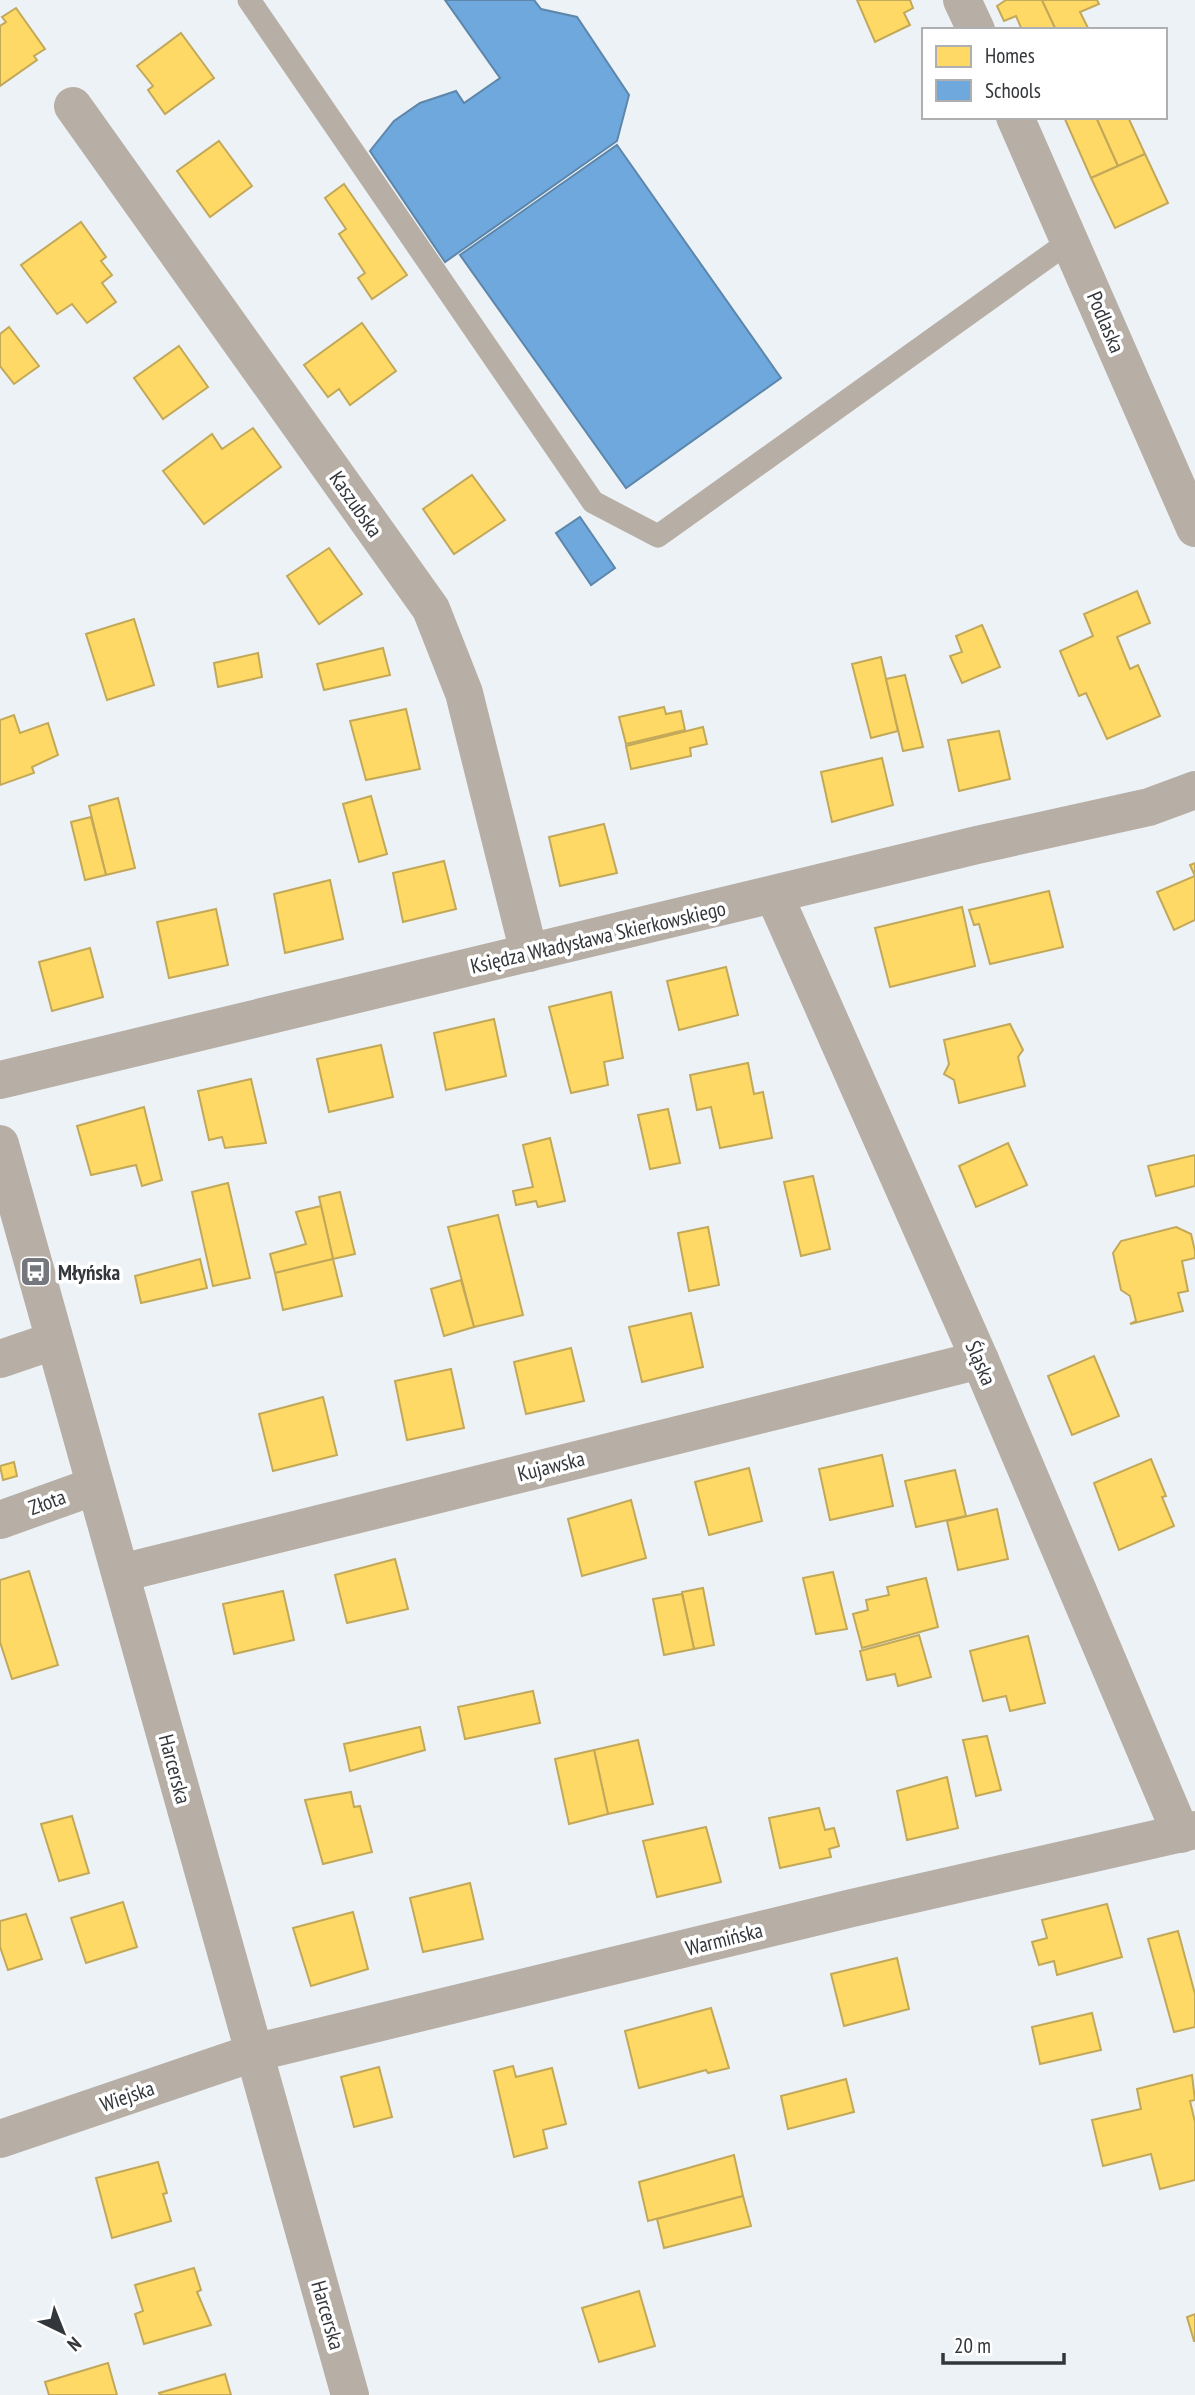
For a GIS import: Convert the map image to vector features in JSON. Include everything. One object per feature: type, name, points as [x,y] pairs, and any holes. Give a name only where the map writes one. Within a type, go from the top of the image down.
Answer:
[{"type":"street","points":[[962,0],[975,28]]},
{"type":"street","name":"Kaszubska","points":[[74,106],[431,609],[464,693],[529,953]]},
{"type":"street","name":"Podlaska","points":[[1016,119],[1195,528]]},
{"type":"street","name":"Księdza Władysława Skierkowskiego","points":[[0,1080],[1149,807],[1195,790]]},
{"type":"street","name":"Śląska","points":[[774,895],[1188,1832]]},
{"type":"street","name":"Harcerska","points":[[0,1144],[53,1341],[121,1573],[253,2053],[351,2395]]},
{"type":"street","points":[[0,1359],[53,1341]]},
{"type":"street","name":"Kujawska","points":[[121,1573],[980,1360]]},
{"type":"street","name":"Złota","points":[[0,1520],[94,1486]]},
{"type":"street","name":"Warmińska","points":[[253,2053],[852,1908],[1188,1832]]},
{"type":"street","name":"Wiejska","points":[[0,2139],[253,2053]]},
{"type":"lane","points":[[249,0],[593,502],[658,536],[1070,241]]},
{"type":"building: Homes","points":[[857,0],[910,0],[913,8],[904,13],[910,25],[875,42]]},
{"type":"building: Homes","points":[[1006,0],[1042,0],[1055,28],[1021,28],[1016,16],[1004,21],[997,6]]},
{"type":"building: Homes","points":[[1042,0],[1097,0],[1099,4],[1080,12],[1088,28],[1055,28]]},
{"type":"building: Homes","points":[[16,8],[45,49],[34,56],[37,60],[0,86],[0,26],[6,22],[2,17]]},
{"type":"building: Homes","points":[[181,33],[214,78],[165,114],[148,90],[153,86],[137,66]]},
{"type":"building: Homes","points":[[1065,119],[1097,119],[1118,166],[1091,178]]},
{"type":"building: Homes","points":[[1097,119],[1129,119],[1145,154],[1118,166]]},
{"type":"building: Homes","points":[[219,141],[252,186],[210,217],[177,171]]},
{"type":"building: Homes","points":[[1145,154],[1168,203],[1115,228],[1091,178]]},
{"type":"building: Homes","points":[[344,184],[407,275],[372,299],[358,278],[365,273],[339,234],[346,229],[325,198]]},
{"type":"building: Homes","points":[[81,222],[106,257],[101,261],[112,275],[102,283],[116,302],[87,323],[72,304],[57,314],[21,265]]},
{"type":"building: Homes","points":[[362,323],[396,371],[350,405],[339,389],[328,397],[304,365]]},
{"type":"building: Homes","points":[[9,327],[39,366],[14,384],[0,366],[0,334]]},
{"type":"building: Homes","points":[[179,346],[208,387],[163,419],[134,378]]},
{"type":"building: Homes","points":[[253,428],[281,467],[204,524],[163,471],[212,434],[222,449]]},
{"type":"building: Homes","points":[[472,475],[505,520],[454,554],[423,509]]},
{"type":"building: Homes","points":[[329,548],[362,594],[319,624],[287,576]]},
{"type":"building: Homes","points":[[1137,591],[1150,623],[1117,637],[1130,669],[1138,665],[1160,716],[1107,739],[1086,693],[1079,696],[1060,651],[1093,636],[1084,614]]},
{"type":"building: Homes","points":[[134,619],[154,685],[107,700],[86,634]]},
{"type":"building: Homes","points":[[982,625],[1000,667],[962,683],[950,656],[962,652],[956,636]]},
{"type":"building: Homes","points":[[383,648],[390,675],[324,690],[317,664]]},
{"type":"building: Homes","points":[[258,653],[262,677],[218,687],[214,663]]},
{"type":"building: Homes","points":[[881,657],[898,731],[871,738],[852,664]]},
{"type":"building: Homes","points":[[905,675],[923,747],[903,751],[886,679]]},
{"type":"building: Homes","points":[[664,707],[666,714],[681,711],[685,730],[626,744],[619,717]]},
{"type":"building: Homes","points":[[406,709],[420,769],[366,780],[350,721]]},
{"type":"building: Homes","points":[[14,715],[20,733],[48,723],[58,755],[32,767],[34,773],[0,785],[0,720]]},
{"type":"building: Homes","points":[[703,727],[707,744],[690,748],[691,756],[631,769],[626,746]]},
{"type":"building: Homes","points":[[999,731],[1010,779],[959,791],[948,740]]},
{"type":"building: Homes","points":[[882,758],[893,805],[832,822],[821,772]]},
{"type":"building: Homes","points":[[371,796],[387,854],[359,862],[343,804]]},
{"type":"building: Homes","points":[[118,798],[135,868],[106,875],[89,806]]},
{"type":"building: Homes","points":[[91,817],[106,875],[85,880],[71,822]]},
{"type":"building: Homes","points":[[604,824],[617,873],[560,886],[549,837]]},
{"type":"building: Homes","points":[[444,861],[456,909],[403,922],[393,873]]},
{"type":"building: Homes","points":[[1195,863],[1195,876],[1190,865]]},
{"type":"building: Homes","points":[[1195,876],[1195,920],[1174,930],[1157,892]]},
{"type":"building: Homes","points":[[330,880],[343,939],[285,953],[274,894]]},
{"type":"building: Homes","points":[[1049,891],[1063,947],[990,964],[979,924],[974,925],[969,910]]},
{"type":"building: Homes","points":[[962,907],[975,966],[890,987],[875,928]]},
{"type":"building: Homes","points":[[216,909],[228,965],[169,978],[157,922]]},
{"type":"building: Homes","points":[[90,948],[103,997],[52,1011],[39,962]]},
{"type":"building: Homes","points":[[726,967],[738,1015],[679,1030],[667,981]]},
{"type":"building: Homes","points":[[611,992],[623,1058],[604,1062],[608,1085],[571,1093],[549,1007]]},
{"type":"building: Homes","points":[[494,1019],[506,1076],[446,1090],[434,1033]]},
{"type":"building: Homes","points":[[1010,1024],[1023,1050],[1018,1057],[1025,1086],[959,1103],[954,1080],[944,1074],[949,1064],[944,1040]]},
{"type":"building: Homes","points":[[381,1045],[393,1097],[329,1112],[317,1059]]},
{"type":"building: Homes","points":[[748,1063],[754,1094],[763,1092],[772,1138],[720,1148],[711,1107],[697,1110],[690,1075]]},
{"type":"building: Homes","points":[[251,1079],[266,1143],[225,1148],[222,1137],[209,1140],[198,1091]]},
{"type":"building: Homes","points":[[144,1107],[162,1180],[142,1186],[136,1165],[91,1175],[77,1126]]},
{"type":"building: Homes","points":[[668,1109],[680,1163],[650,1169],[638,1115]]},
{"type":"building: Homes","points":[[550,1138],[565,1201],[538,1207],[536,1201],[516,1205],[513,1191],[533,1187],[523,1145]]},
{"type":"building: Homes","points":[[1008,1143],[1027,1185],[976,1207],[959,1166]]},
{"type":"building: Homes","points":[[1195,1155],[1195,1186],[1156,1196],[1148,1166]]},
{"type":"building: Homes","points":[[813,1176],[830,1249],[801,1256],[784,1182]]},
{"type":"building: Homes","points":[[228,1183],[250,1278],[213,1286],[192,1192]]},
{"type":"building: Homes","points":[[340,1192],[355,1254],[333,1259],[319,1197]]},
{"type":"building: Homes","points":[[321,1206],[333,1259],[275,1273],[270,1254],[306,1244],[296,1212]]},
{"type":"building: Homes","points":[[498,1215],[523,1315],[474,1327],[448,1227]]},
{"type":"building: Homes","points":[[708,1227],[719,1285],[689,1291],[678,1233]]},
{"type":"building: Homes","points":[[1176,1227],[1191,1234],[1195,1251],[1195,1258],[1182,1261],[1188,1291],[1178,1293],[1183,1311],[1130,1324],[1136,1321],[1130,1296],[1121,1290],[1113,1253],[1121,1241]]},
{"type":"building: Homes","points":[[200,1259],[207,1288],[141,1303],[135,1276]]},
{"type":"building: Homes","points":[[333,1259],[342,1296],[283,1310],[275,1273]]},
{"type":"building: Homes","points":[[461,1280],[474,1327],[444,1336],[431,1289]]},
{"type":"building: Homes","points":[[691,1313],[703,1367],[642,1382],[629,1327]]},
{"type":"building: Homes","points":[[571,1348],[584,1401],[526,1414],[514,1362]]},
{"type":"building: Homes","points":[[1094,1356],[1119,1416],[1072,1435],[1048,1376]]},
{"type":"building: Homes","points":[[451,1369],[464,1428],[407,1440],[395,1381]]},
{"type":"building: Homes","points":[[323,1397],[337,1455],[273,1471],[259,1414]]},
{"type":"building: Homes","points":[[882,1455],[893,1506],[830,1520],[819,1469]]},
{"type":"building: Homes","points":[[1151,1459],[1166,1496],[1162,1497],[1174,1526],[1119,1550],[1094,1483]]},
{"type":"building: Homes","points":[[14,1462],[17,1476],[3,1480],[0,1466]]},
{"type":"building: Homes","points":[[749,1468],[762,1521],[709,1535],[695,1482]]},
{"type":"building: Homes","points":[[955,1470],[966,1516],[916,1527],[905,1481]]},
{"type":"building: Homes","points":[[631,1500],[646,1558],[582,1576],[568,1519]]},
{"type":"building: Homes","points":[[997,1509],[1008,1559],[958,1570],[947,1521]]},
{"type":"building: Homes","points":[[395,1559],[408,1609],[347,1623],[335,1575]]},
{"type":"building: Homes","points":[[29,1571],[58,1665],[12,1679],[0,1642],[0,1580]]},
{"type":"building: Homes","points":[[833,1572],[847,1629],[816,1634],[803,1578]]},
{"type":"building: Homes","points":[[926,1578],[938,1627],[862,1648],[853,1614],[868,1610],[866,1600],[889,1595],[887,1587]]},
{"type":"building: Homes","points":[[703,1588],[714,1645],[694,1649],[682,1592]]},
{"type":"building: Homes","points":[[283,1591],[294,1640],[234,1654],[223,1604]]},
{"type":"building: Homes","points":[[682,1594],[694,1649],[664,1655],[653,1599]]},
{"type":"building: Homes","points":[[919,1635],[931,1677],[898,1686],[895,1674],[867,1680],[860,1651]]},
{"type":"building: Homes","points":[[1028,1636],[1045,1703],[1010,1711],[1006,1696],[983,1701],[970,1651]]},
{"type":"building: Homes","points":[[533,1691],[540,1723],[465,1739],[458,1707]]},
{"type":"building: Homes","points":[[420,1727],[425,1750],[350,1771],[344,1744]]},
{"type":"building: Homes","points":[[987,1736],[1001,1790],[976,1796],[963,1740]]},
{"type":"building: Homes","points":[[638,1740],[653,1804],[608,1814],[594,1750]]},
{"type":"building: Homes","points":[[594,1750],[608,1814],[569,1824],[555,1759]]},
{"type":"building: Homes","points":[[947,1777],[958,1828],[907,1840],[897,1791]]},
{"type":"building: Homes","points":[[351,1792],[354,1807],[360,1806],[372,1852],[323,1864],[305,1800]]},
{"type":"building: Homes","points":[[819,1808],[825,1830],[834,1828],[839,1846],[829,1849],[831,1857],[780,1868],[769,1818]]},
{"type":"building: Homes","points":[[72,1816],[89,1873],[59,1881],[41,1824]]},
{"type":"building: Homes","points":[[706,1827],[721,1882],[657,1897],[643,1841]]},
{"type":"building: Homes","points":[[470,1883],[483,1939],[423,1952],[410,1898]]},
{"type":"building: Homes","points":[[123,1902],[137,1947],[86,1963],[71,1918]]},
{"type":"building: Homes","points":[[1107,1904],[1122,1957],[1057,1975],[1054,1961],[1039,1965],[1032,1942],[1047,1938],[1042,1920]]},
{"type":"building: Homes","points":[[353,1912],[368,1969],[311,1986],[293,1928]]},
{"type":"building: Homes","points":[[26,1914],[42,1959],[8,1970],[0,1947],[0,1921]]},
{"type":"building: Homes","points":[[1178,1931],[1195,1994],[1195,2027],[1174,2032],[1148,1939]]},
{"type":"building: Homes","points":[[897,1958],[909,2009],[844,2026],[831,1974]]},
{"type":"building: Homes","points":[[711,2008],[729,2068],[708,2073],[706,2070],[639,2088],[625,2031]]},
{"type":"building: Homes","points":[[1092,2013],[1101,2050],[1040,2064],[1032,2027]]},
{"type":"building: Homes","points":[[513,2066],[516,2077],[552,2068],[566,2124],[543,2130],[547,2148],[514,2157],[494,2071]]},
{"type":"building: Homes","points":[[379,2067],[392,2117],[354,2127],[341,2077]]},
{"type":"building: Homes","points":[[1192,2075],[1195,2100],[1190,2101],[1195,2122],[1195,2180],[1160,2189],[1151,2154],[1103,2166],[1092,2120],[1141,2109],[1137,2089]]},
{"type":"building: Homes","points":[[846,2079],[854,2112],[788,2129],[781,2096]]},
{"type":"building: Homes","points":[[734,2155],[743,2196],[648,2221],[639,2182]]},
{"type":"building: Homes","points":[[158,2162],[167,2193],[163,2194],[171,2221],[112,2238],[96,2178]]},
{"type":"building: Homes","points":[[743,2196],[751,2226],[664,2248],[657,2219]]},
{"type":"building: Homes","points":[[194,2268],[201,2290],[197,2292],[211,2325],[144,2344],[135,2314],[143,2311],[135,2285]]},
{"type":"building: Homes","points":[[639,2291],[655,2346],[599,2362],[582,2308]]},
{"type":"building: Homes","points":[[1195,2314],[1195,2341],[1194,2341],[1187,2317]]},
{"type":"building: Homes","points":[[108,2363],[117,2395],[49,2395],[45,2382]]},
{"type":"building: Homes","points":[[225,2374],[231,2395],[159,2393]]},
{"type":"building: Schools","points":[[445,0],[534,0],[541,9],[577,17],[629,95],[617,141],[445,262],[370,151],[394,121],[420,103],[456,91],[464,103],[500,78]]},
{"type":"building: Schools","points":[[617,145],[781,378],[626,488],[460,255]]},
{"type":"building: Schools","points":[[580,517],[615,568],[591,585],[556,533]]},
{"type":"place","name":"Młyńska","points":[[35,1272]]}]
